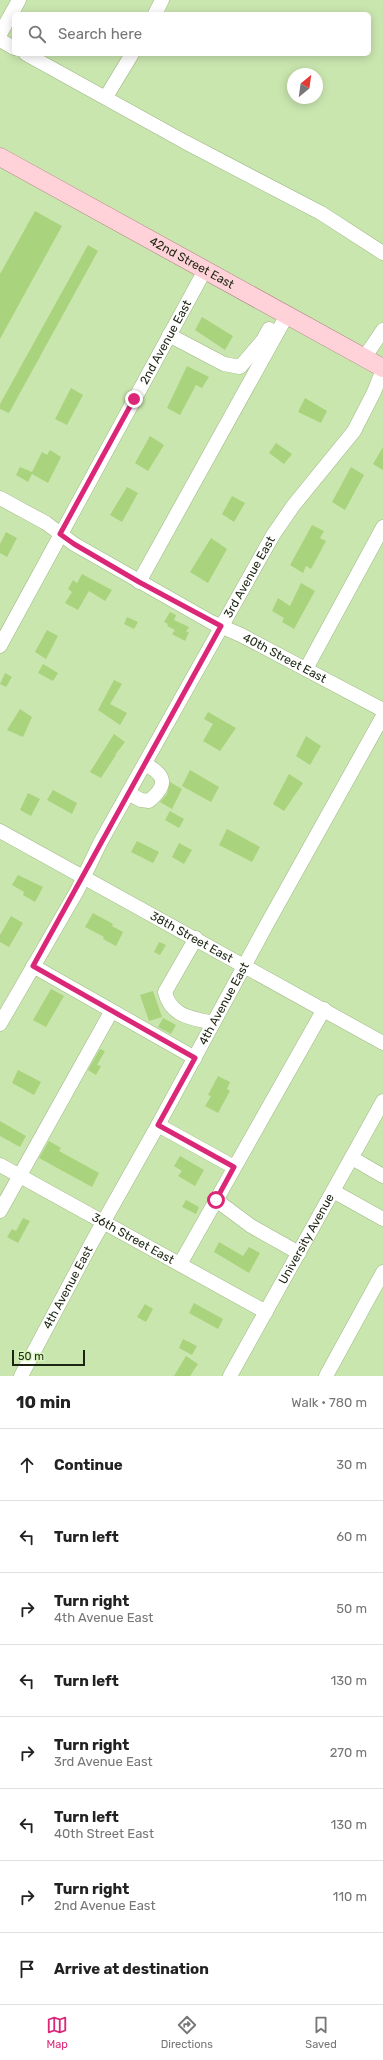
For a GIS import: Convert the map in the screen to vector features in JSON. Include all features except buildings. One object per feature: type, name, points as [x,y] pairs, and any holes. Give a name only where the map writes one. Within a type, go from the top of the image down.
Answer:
[{"type":"main road","name":"42nd Street East","points":[[0,157],[383,369]]},
{"type":"street","points":[[12,12],[19,0]]},
{"type":"street","points":[[155,12],[162,0]]},
{"type":"street","points":[[0,34],[12,13]]},
{"type":"street","points":[[0,40],[12,47]]},
{"type":"street","points":[[30,56],[321,213],[383,253]]},
{"type":"street","points":[[106,97],[131,56]]},
{"type":"street","name":"2nd Avenue East","points":[[0,646],[205,270]]},
{"type":"street","points":[[169,335],[224,364],[240,367],[283,313]]},
{"type":"street","points":[[139,582],[283,313]]},
{"type":"street","points":[[364,358],[383,330]]},
{"type":"street","name":"3rd Avenue East","points":[[0,1024],[273,535],[294,506],[354,431],[374,392],[383,369]]},
{"type":"street","name":"40th Street East","points":[[0,498],[46,523],[74,544],[139,582],[383,710]]},
{"type":"street","points":[[306,669],[383,527]]},
{"type":"street","name":"4th Avenue East","points":[[21,1376],[213,1023],[383,716]]},
{"type":"street","points":[[128,793],[141,800],[149,801],[158,794],[162,787],[162,777],[157,770],[145,764]]},
{"type":"street","name":"38th Street East","points":[[0,832],[84,876],[383,1042]]},
{"type":"street","points":[[196,938],[166,992],[168,1003],[176,1011],[189,1017],[213,1023]]},
{"type":"street","points":[[33,966],[111,1012],[195,1058]]},
{"type":"street","points":[[180,1264],[324,1009]]},
{"type":"street","points":[[0,1210],[111,1012]]},
{"type":"street","name":"University Avenue","points":[[230,1376],[383,1101]]},
{"type":"street","points":[[158,1125],[234,1167]]},
{"type":"street","points":[[352,1158],[383,1176]]},
{"type":"street","name":"36th Street East","points":[[0,1165],[266,1312]]},
{"type":"street","points":[[333,1191],[383,1219]]},
{"type":"street","points":[[216,1200],[251,1226],[298,1253]]},
{"type":"street","points":[[326,1376],[383,1272]]},
{"type":"route","points":[[134,399],[60,534],[74,544],[139,582],[210,622],[221,626],[100,843],[77,890],[33,966],[111,1012],[195,1058],[158,1125],[234,1167],[216,1200]]}]
